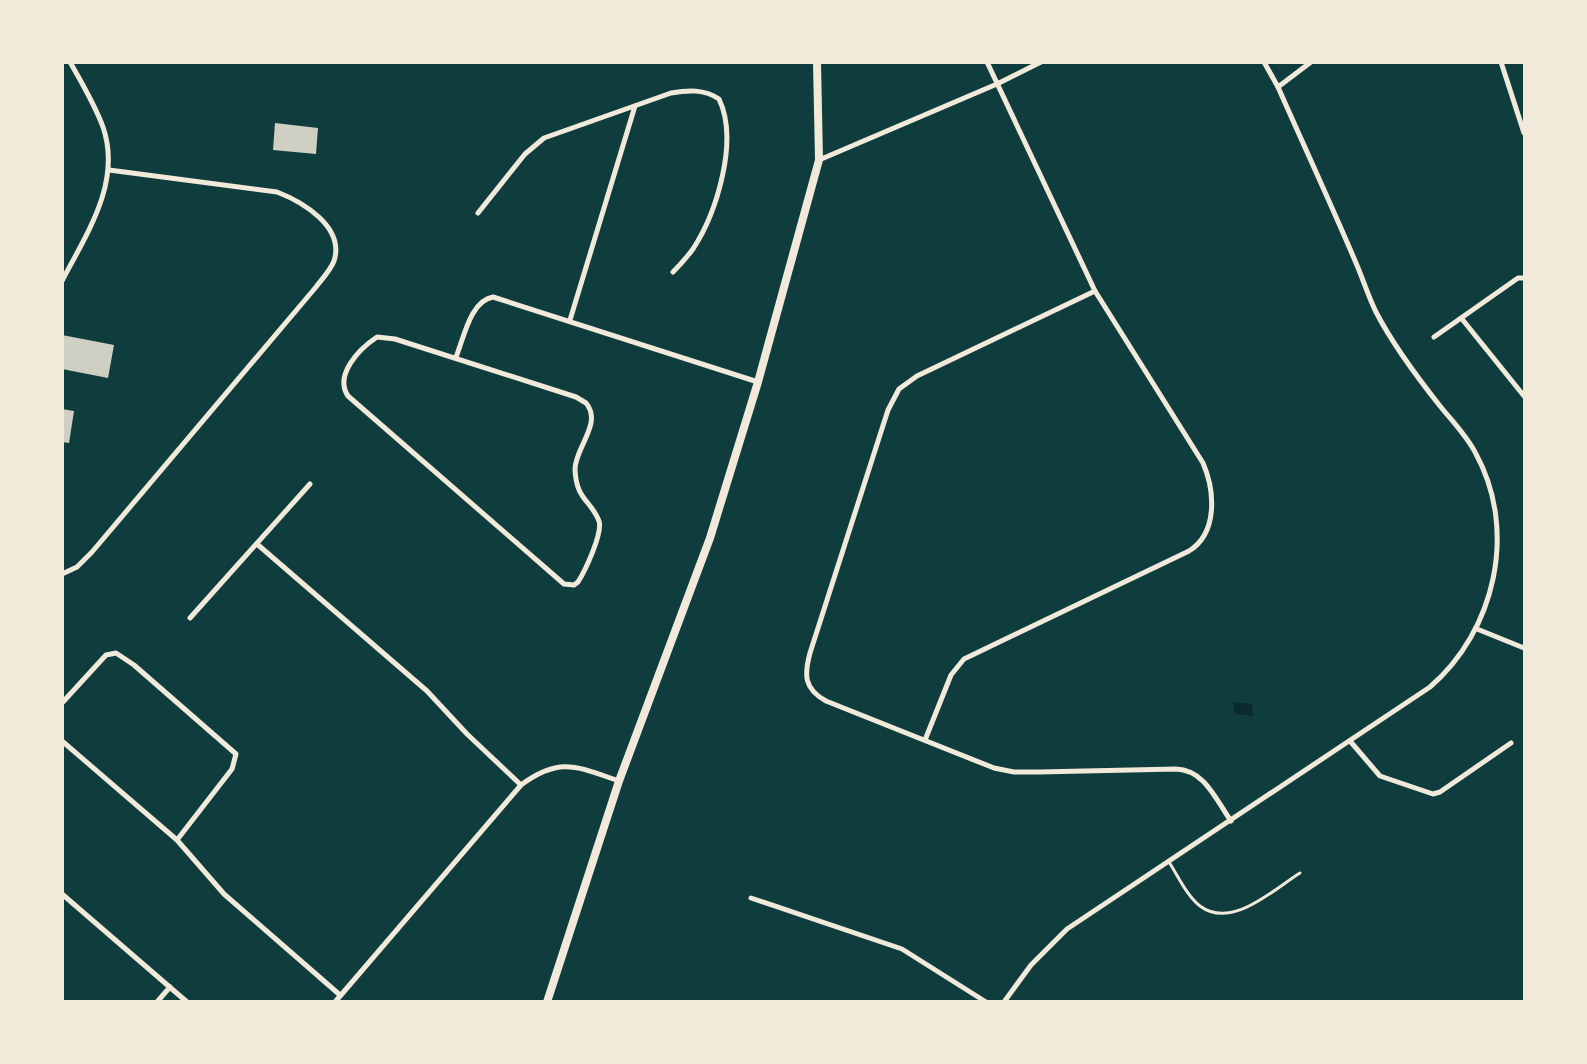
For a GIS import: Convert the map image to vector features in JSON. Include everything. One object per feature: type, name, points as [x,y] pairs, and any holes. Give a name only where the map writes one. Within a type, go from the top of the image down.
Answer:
[{"type":"street","points":[[62,281],[98,210],[106,188],[109,170],[109,150],[104,128],[70,62]]},
{"type":"street","points":[[547,1002],[620,781],[710,538],[758,382],[819,160],[816,62]]},
{"type":"street","points":[[925,740],[951,675],[964,659],[1189,551],[1200,544],[1209,528],[1211,487],[1202,463],[1095,291],[987,62]]},
{"type":"street","points":[[819,160],[997,84],[1040,62]]},
{"type":"street","points":[[1004,1002],[1031,966],[1067,929],[1350,742],[1441,677],[1464,651],[1477,629],[1488,604],[1497,553],[1494,509],[1485,476],[1476,454],[1418,378],[1376,312],[1278,87],[1264,62]]},
{"type":"street","points":[[1278,87],[1311,62]]},
{"type":"street","points":[[1501,62],[1524,133]]},
{"type":"street","points":[[478,213],[516,164],[538,142],[671,93],[700,91],[719,98],[726,119],[726,158],[714,200],[693,248],[673,272]]},
{"type":"street","points":[[570,320],[636,106]]},
{"type":"street","points":[[62,574],[77,567],[92,552],[316,287],[334,262],[334,240],[320,218],[300,203],[277,192],[262,188],[109,170]]},
{"type":"street","points":[[1434,337],[1518,278],[1524,278]]},
{"type":"street","points":[[1095,291],[917,376],[900,389],[888,410],[810,653],[806,679],[811,691],[826,701],[978,763],[1014,772],[1189,771],[1202,779],[1231,821]]},
{"type":"street","points":[[456,357],[476,308],[488,298],[493,297],[570,320],[758,382]]},
{"type":"street","points":[[1462,319],[1524,396]]},
{"type":"street","points":[[377,337],[395,339],[456,357],[576,397],[589,406],[589,430],[575,469],[578,490],[598,520],[600,530],[580,578],[574,585],[564,584],[359,408],[343,389],[342,382],[346,371],[364,347],[377,337]]},
{"type":"street","points":[[190,618],[310,484]]},
{"type":"street","points":[[258,544],[427,692],[467,734],[521,785]]},
{"type":"street","points":[[1477,629],[1524,648]]},
{"type":"street","points":[[62,703],[106,655],[116,653],[134,665],[236,754],[232,769],[177,840]]},
{"type":"street","points":[[62,740],[177,840],[224,894],[340,995]]},
{"type":"street","points":[[1350,742],[1380,776],[1433,794],[1440,792],[1511,742]]},
{"type":"street","points":[[335,1002],[521,785],[546,769],[567,766],[620,781]]},
{"type":"street","points":[[62,894],[187,1002]]},
{"type":"street","points":[[751,898],[902,948],[930,964],[986,1002]]},
{"type":"street","points":[[157,1002],[170,987]]},
{"type":"lane","points":[[1169,862],[1192,898],[1202,907],[1214,912],[1233,912],[1248,906],[1300,872]]},
{"type":"water","points":[[1233,702],[1252,704],[1253,716],[1235,714]]},
{"type":"building","points":[[275,123],[318,128],[316,154],[273,150]]},
{"type":"building","points":[[62,335],[114,345],[108,378],[62,369]]},
{"type":"building","points":[[62,409],[74,411],[69,443],[62,442]]}]
